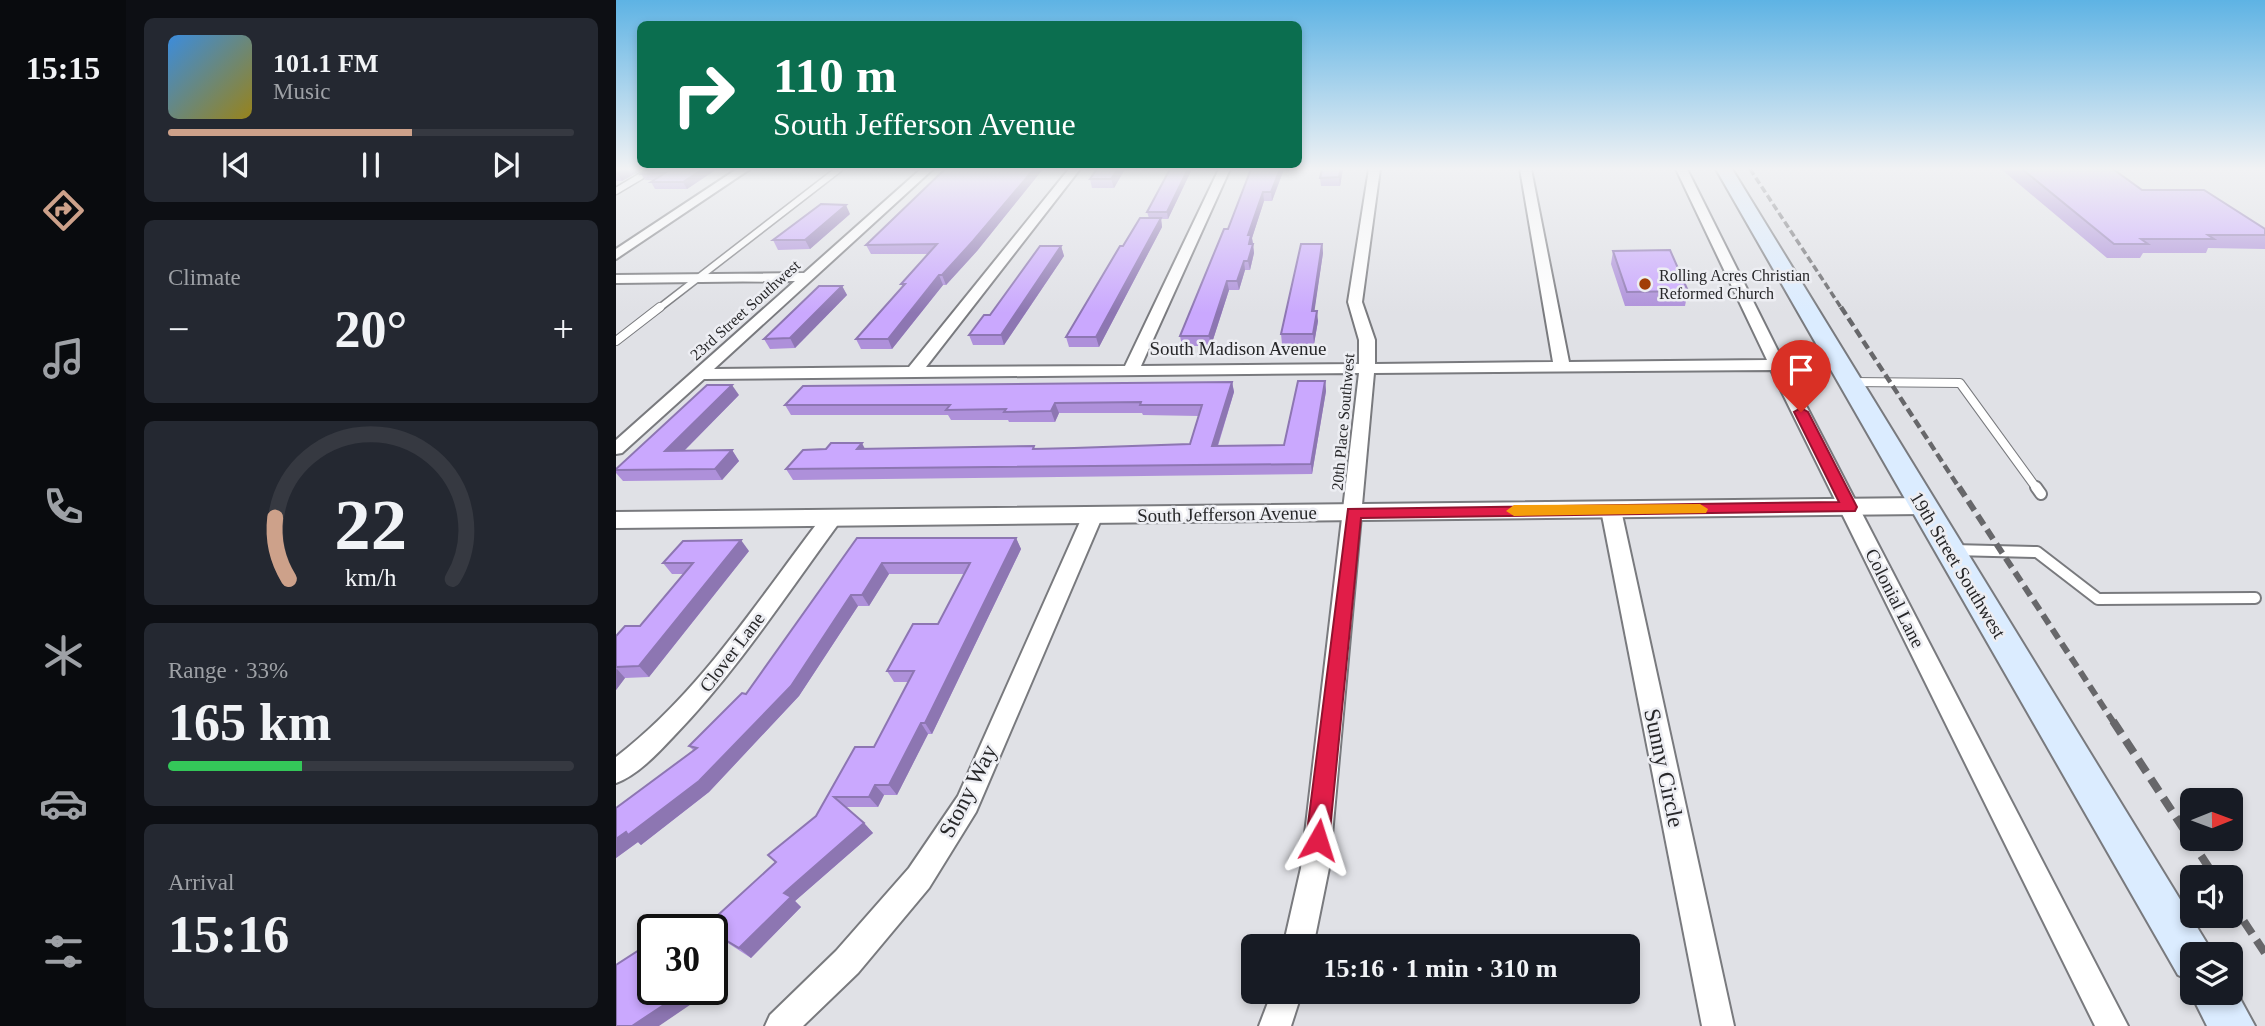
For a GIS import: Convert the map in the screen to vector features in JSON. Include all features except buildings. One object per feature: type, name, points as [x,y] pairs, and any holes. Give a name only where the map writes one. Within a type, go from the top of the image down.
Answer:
[{"type":"main road","name":"19th Street Southwest","points":[[1752,217],[2182,942]]},
{"type":"main road","points":[[2220,1005],[2232,1026]]},
{"type":"street","points":[[616,255],[673,217]]},
{"type":"street","name":"23rd Street Southwest","points":[[616,449],[875,217]]},
{"type":"street","points":[[914,372],[1037,217]]},
{"type":"street","points":[[1131,370],[1203,217]]},
{"type":"street","name":"20th Place Southwest","points":[[1301,934],[1315,868],[1367,368],[1367,340],[1355,302],[1368,217]]},
{"type":"street","points":[[1534,217],[1562,366]]},
{"type":"street","name":"Colonial Lane","points":[[1704,217],[2112,1026]]},
{"type":"street","points":[[616,279],[807,278]]},
{"type":"street","name":"South Madison Avenue","points":[[700,374],[1777,365]]},
{"type":"street","name":"South Jefferson Avenue","points":[[616,520],[1923,506]]},
{"type":"street","name":"Sunny Circle","points":[[1611,510],[1718,1026]]},
{"type":"street","name":"Stony Way","points":[[781,1026],[847,962],[919,878],[967,804],[1093,515]]},
{"type":"street","name":"Clover Lane","points":[[616,772],[649,746],[698,696],[832,518]]},
{"type":"street","points":[[1275,1026],[1283,1004]]},
{"type":"lane","points":[[616,341],[777,217]]},
{"type":"lane","points":[[1850,382],[1959,383],[2041,494]]},
{"type":"lane","points":[[1949,551],[2037,552],[2098,599],[2255,598]]},
{"type":"railway","points":[[1781,217],[1842,309]]},
{"type":"railway","points":[[1841,307],[1960,489]]},
{"type":"railway","points":[[1959,487],[2114,723]]},
{"type":"railway","points":[[2113,721],[2207,865]]},
{"type":"railway","points":[[2243,920],[2265,953]]},
{"type":"slow traffic","points":[[1514,511],[1700,509]]},
{"type":"place","name":"Rolling Acres Christian Reformed Church","points":[[1645,284]]},
{"type":"route","points":[[1318,840],[1353,512],[1849,507],[1801,412]]}]
